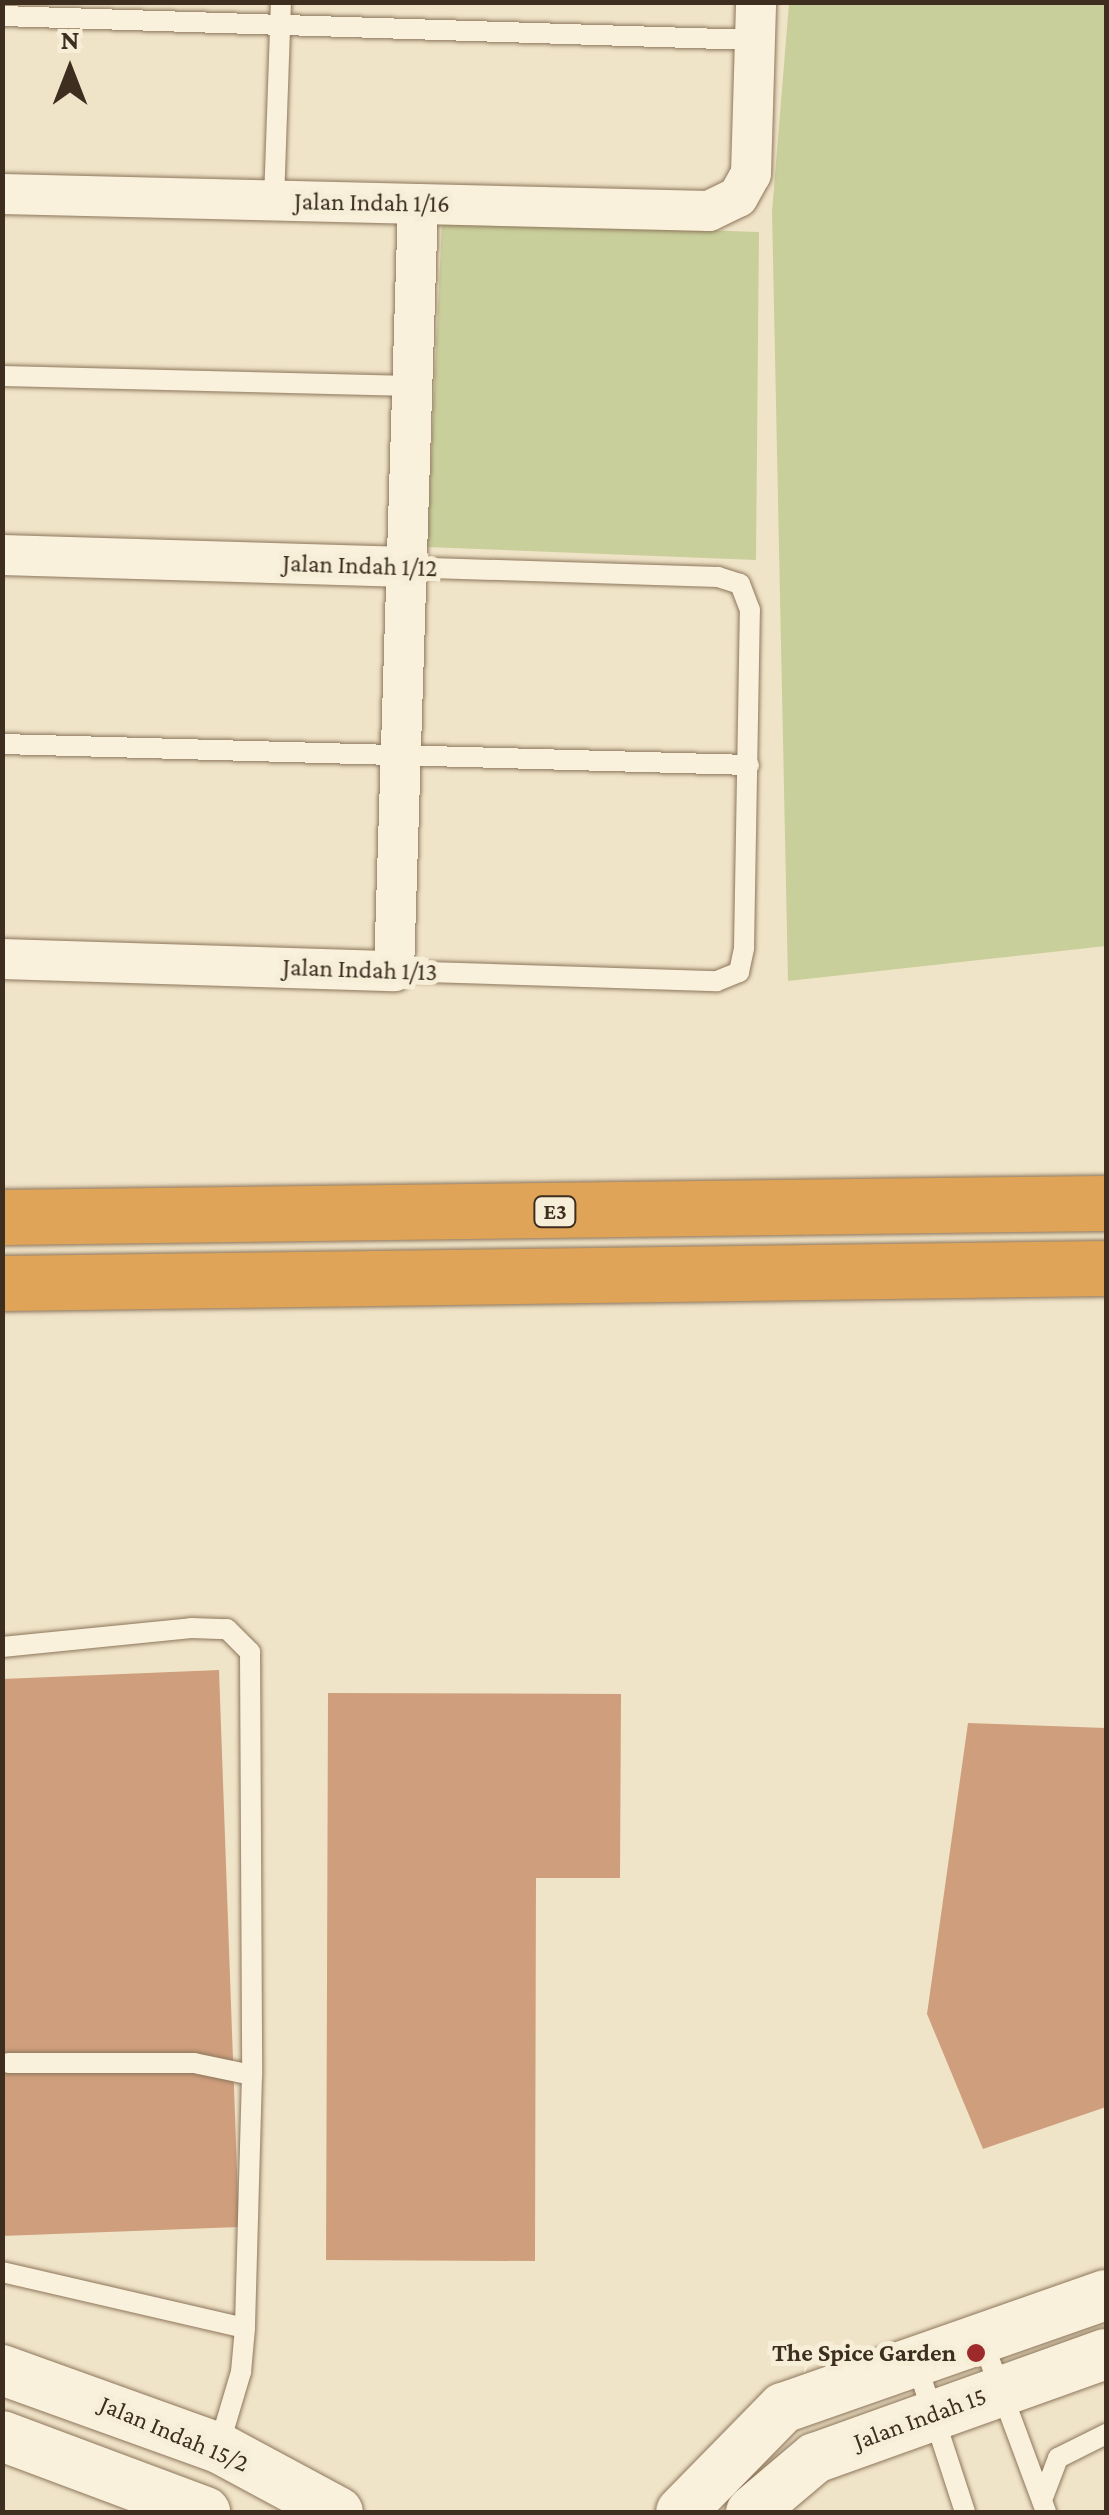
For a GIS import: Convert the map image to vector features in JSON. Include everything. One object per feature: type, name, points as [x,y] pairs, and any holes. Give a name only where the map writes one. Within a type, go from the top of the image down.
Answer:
[{"type":"highway","name":"E3","points":[[2,1217],[1106,1203]]},
{"type":"highway","points":[[2,1282],[1106,1268]]},
{"type":"street","name":"Jalan Indah 1/16","points":[[2,194],[708,211],[738,198],[751,174],[755,22]]},
{"type":"street","points":[[394,971],[418,204]]},
{"type":"street","name":"Jalan Indah 1/12","points":[[2,555],[407,567]]},
{"type":"street","name":"Jalan Indah 1/13","points":[[2,960],[394,971]]},
{"type":"street","points":[[681,2512],[783,2408],[1106,2295]]},
{"type":"street","name":"Jalan Indah 15","points":[[750,2512],[815,2458],[1106,2354]]},
{"type":"street","name":"Jalan Indah 15/2","points":[[2,2370],[218,2448],[338,2512]]},
{"type":"street","points":[[2,2436],[178,2507]]},
{"type":"lane","points":[[274,200],[281,2]]},
{"type":"lane","points":[[2,16],[280,26],[755,22]]},
{"type":"lane","points":[[2,376],[412,386]]},
{"type":"lane","name":"Jalan Indah 1/12","points":[[407,567],[718,577],[740,584],[750,610],[749,765]]},
{"type":"lane","points":[[2,744],[749,765]]},
{"type":"lane","name":"Jalan Indah 1/13","points":[[394,971],[730,979],[744,961],[749,765]]},
{"type":"lane","points":[[2,1647],[191,1628],[227,1630],[250,1652],[252,2075],[245,2328],[241,2372],[218,2448]]},
{"type":"lane","points":[[8,2062],[194,2063],[252,2075]]},
{"type":"lane","points":[[2,2272],[245,2328]]},
{"type":"lane","points":[[981,2336],[1044,2506]]},
{"type":"lane","points":[[916,2360],[965,2512]]},
{"type":"lane","points":[[1044,2506],[1058,2458],[1106,2434]]},
{"type":"green space","points":[[789,3],[1106,3],[1106,946],[788,981],[772,212]]},
{"type":"green space","points":[[442,221],[759,232],[756,560],[427,547]]},
{"type":"building","points":[[219,1670],[239,2227],[2,2236],[2,1679]]},
{"type":"building","points":[[328,1693],[621,1694],[620,1878],[536,1878],[535,2261],[326,2260]]},
{"type":"building","points":[[968,1723],[1106,1728],[1106,2107],[983,2149],[927,2014]]},
{"type":"place","name":"The Spice Garden","points":[[976,2353]]}]
